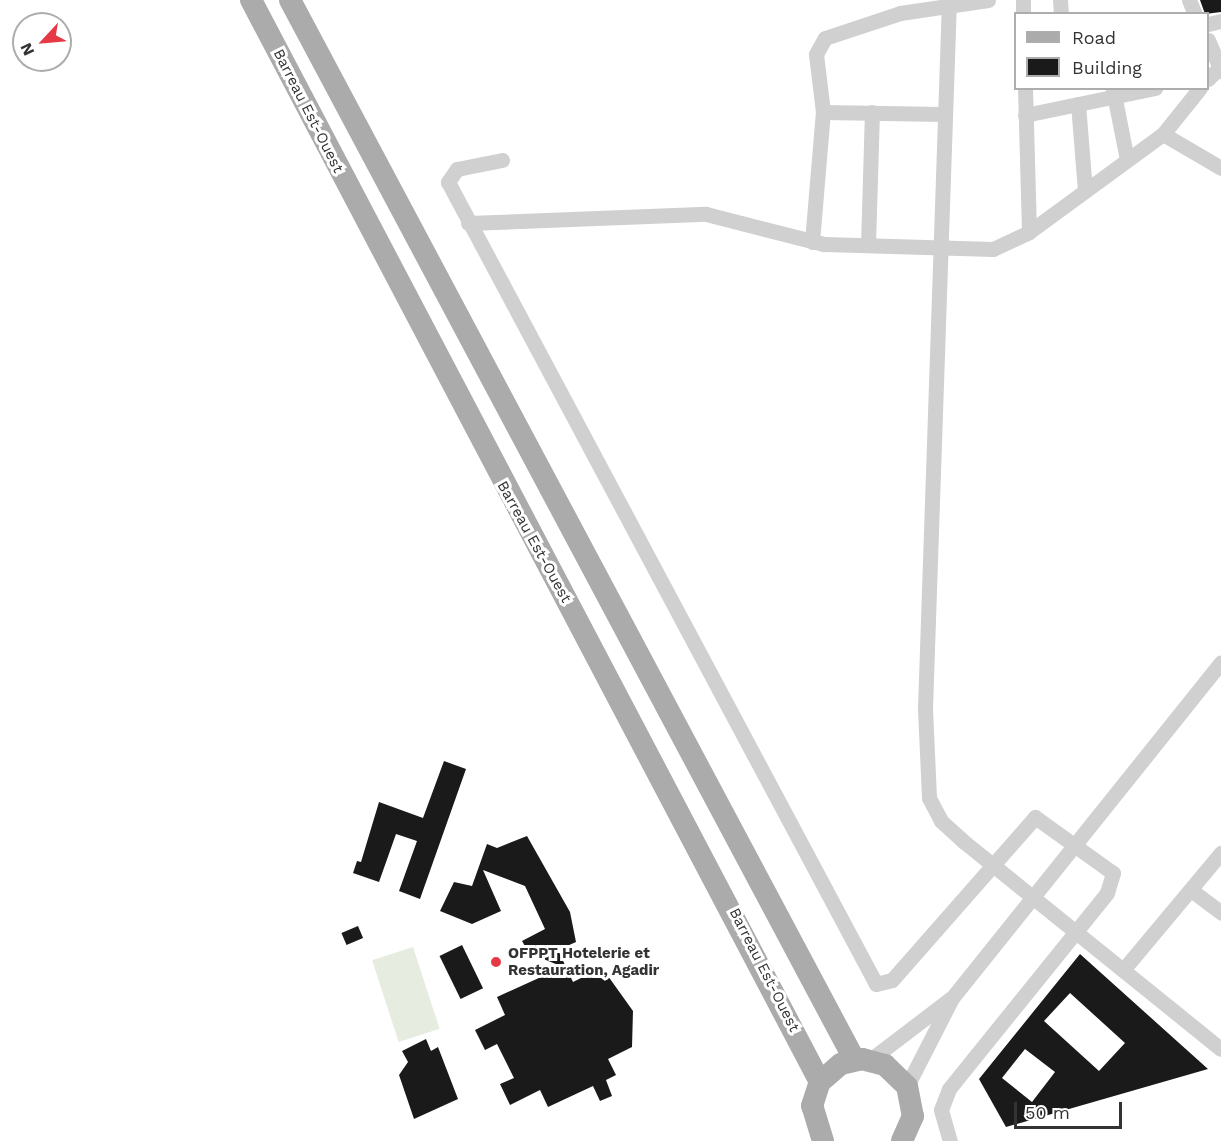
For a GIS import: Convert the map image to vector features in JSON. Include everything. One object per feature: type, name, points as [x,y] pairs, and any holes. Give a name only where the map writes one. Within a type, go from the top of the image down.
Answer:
[{"type":"main road","name":"Barreau Est-Ouest","points":[[251,0],[820,1082]]},
{"type":"main road","points":[[290,0],[862,1059],[892,1069],[907,1086],[913,1116],[902,1141]]},
{"type":"main road","points":[[823,1141],[812,1106],[820,1082],[862,1059]]},
{"type":"street","points":[[812,242],[823,112],[816,54],[825,38],[900,13],[949,3],[988,0]]},
{"type":"street","points":[[949,3],[937,244],[926,783],[941,821],[993,866],[1077,931],[1221,1049]]},
{"type":"street","points":[[1209,49],[1212,75]]},
{"type":"street","points":[[1025,90],[1029,232]]},
{"type":"street","points":[[1025,115],[1078,104],[1114,93],[1139,90]]},
{"type":"street","points":[[468,223],[706,214],[812,242],[868,245],[937,244],[993,249],[1029,232],[1163,134],[1200,90]]},
{"type":"street","points":[[1114,93],[1127,160]]},
{"type":"street","points":[[1078,104],[1084,191]]},
{"type":"street","points":[[823,112],[943,114]]},
{"type":"street","points":[[868,245],[872,112]]},
{"type":"street","points":[[1163,134],[1221,168]]},
{"type":"street","points":[[502,160],[449,175],[468,223],[876,984],[892,980],[1035,817],[1078,844],[1114,878],[1077,931],[948,1089],[941,1110],[950,1141]]},
{"type":"street","points":[[907,1086],[952,998],[1078,844],[1221,662]]},
{"type":"street","points":[[1123,970],[1221,853]]},
{"type":"street","points":[[1191,890],[1221,913]]},
{"type":"street","points":[[862,1059],[952,998]]},
{"type":"shaded area","points":[[413,947],[440,1029],[399,1042],[372,960]]},
{"type":"building","points":[[1200,0],[1221,0],[1221,12],[1204,12]]},
{"type":"building","points":[[444,761],[466,769],[420,899],[399,891],[417,841],[396,834],[379,882],[353,873],[357,861],[361,862],[379,802],[423,818]]},
{"type":"building","points":[[527,836],[570,912],[576,942],[558,950],[573,982],[595,971],[608,976],[633,1011],[632,1047],[608,1059],[616,1075],[606,1080],[612,1096],[600,1101],[593,1086],[548,1107],[540,1090],[510,1105],[500,1084],[514,1078],[497,1044],[485,1050],[475,1030],[505,1015],[497,997],[563,967],[529,953],[522,941],[545,929],[525,886],[483,870],[501,911],[472,924],[440,911],[454,882],[472,886],[487,844],[497,848]]},
{"type":"building","points":[[358,926],[363,938],[347,945],[341,933]]},
{"type":"building","points":[[462,945],[483,988],[461,999],[440,956]]},
{"type":"building","points":[[1080,954],[1208,1069],[1006,1127],[979,1079]],"holes":[[[1070,993],[1125,1043],[1099,1071],[1044,1021]],[[1025,1049],[1055,1072],[1032,1102],[1002,1078]]]},
{"type":"building","points":[[426,1039],[431,1051],[438,1047],[458,1099],[414,1119],[399,1075],[408,1062],[402,1051]]},
{"type":"place","name":"OFPPT Hotelerie et Restauration, Agadir","points":[[496,962]]}]
